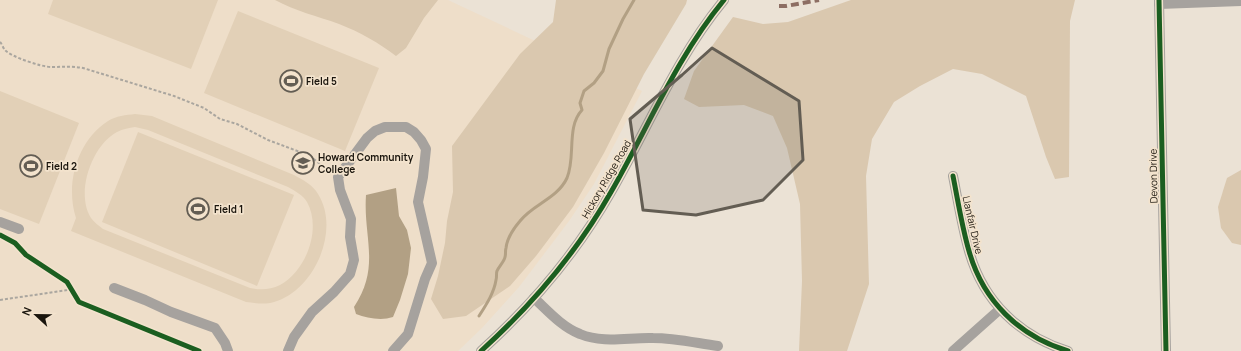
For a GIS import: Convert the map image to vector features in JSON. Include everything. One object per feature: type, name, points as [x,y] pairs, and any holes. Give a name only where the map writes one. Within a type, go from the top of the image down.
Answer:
[{"type":"street","name":"Hickory Ridge Road","points":[[481,351],[534,298],[585,234],[611,193],[689,49],[710,17],[724,0]]},
{"type":"street","points":[[1159,2],[1241,1]]},
{"type":"street","name":"Devon Drive","points":[[1159,2],[1166,351]]},
{"type":"street","points":[[288,351],[294,337],[312,312],[334,292],[350,274],[354,260],[350,237],[351,220],[340,190],[338,177],[367,138],[375,131],[385,127],[396,126],[406,127],[414,132],[426,149],[423,177],[418,202],[432,263],[408,334],[393,351]]},
{"type":"street","name":"Llanfair Drive","points":[[952,176],[969,252],[978,276],[1000,310],[1026,332],[1038,339],[1068,351]]},
{"type":"street","points":[[0,222],[19,229]]},
{"type":"street","points":[[114,288],[214,328],[225,343],[228,351]]},
{"type":"street","points":[[534,298],[570,329],[590,338],[604,340],[652,338],[674,339],[718,346]]},
{"type":"street","points":[[953,351],[1000,310]]},
{"type":"path","points":[[0,42],[5,50],[41,66],[73,66],[83,68],[174,96],[204,108],[220,119],[237,124],[268,140],[308,155],[338,177]]},
{"type":"path","points":[[67,282],[73,290]]},
{"type":"path","points":[[0,300],[73,290]]},
{"type":"highlighted area","points":[[712,48],[799,101],[803,160],[763,200],[696,215],[643,210],[630,119]]},
{"type":"shaded area","name":"Howard Community College","points":[[0,0],[448,0],[642,91],[594,184],[569,221],[519,287],[482,328],[458,351],[0,351]]},
{"type":"shaded area","points":[[53,0],[218,0],[191,69],[48,14]]},
{"type":"shaded area","points":[[275,0],[438,0],[424,18],[406,48],[396,56],[362,34]]},
{"type":"shaded area","points":[[556,0],[687,0],[644,74],[604,153],[573,207],[536,256],[510,286],[466,316],[443,319],[431,299],[438,276],[445,243],[447,221],[453,192],[452,146],[520,54],[553,22]]},
{"type":"shaded area","points":[[851,0],[1075,0],[1070,21],[1069,177],[1055,179],[1046,157],[1026,96],[982,74],[953,69],[920,86],[894,102],[872,139],[866,176],[869,284],[847,351],[799,351],[802,281],[800,204],[787,148],[773,116],[744,105],[699,107],[684,99],[694,71],[733,17],[763,24],[788,22]]},
{"type":"shaded area","name":"Field 5","points":[[238,11],[379,68],[345,151],[204,93]]},
{"type":"shaded area","name":"Field 2","points":[[0,91],[79,123],[39,224],[0,209]]},
{"type":"shaded area","points":[[135,114],[152,116],[294,175],[308,183],[313,188],[318,194],[324,209],[326,225],[325,241],[320,257],[312,272],[301,286],[288,296],[271,303],[264,304],[246,302],[71,231],[76,218],[73,205],[73,178],[76,164],[81,152],[88,140],[108,121],[118,117]],"holes":[[[135,127],[148,130],[288,187],[303,197],[307,202],[311,213],[313,224],[312,236],[304,260],[289,279],[280,285],[269,289],[250,288],[103,229],[91,218],[86,208],[86,183],[89,170],[100,147],[108,138],[124,129]]]},
{"type":"shaded area","name":"Field 1","points":[[138,132],[294,195],[257,286],[102,222]]},
{"type":"shaded area","points":[[1241,170],[1241,245],[1232,243],[1221,228],[1218,207],[1227,178]]},
{"type":"shaded area","points":[[396,188],[399,216],[407,230],[411,248],[408,274],[393,317],[384,319],[369,318],[356,314],[354,307],[367,278],[369,265],[366,195]]},
{"type":"waterway","points":[[479,316],[493,290],[497,272],[504,259],[509,237],[513,230],[525,215],[557,191],[567,178],[570,170],[574,125],[582,110],[580,103],[584,91],[594,83],[603,71],[609,49],[634,0]]},
{"type":"marked path","points":[[779,6],[819,0]]},
{"type":"cycle path","points":[[481,351],[536,296],[584,236],[625,168],[663,94],[691,45],[724,0]]},
{"type":"cycle path","points":[[1159,0],[1166,351]]},
{"type":"cycle path","points":[[953,176],[969,251],[983,286],[1005,314],[1019,326],[1034,336],[1068,351]]},
{"type":"cycle path","points":[[0,235],[15,243],[26,255],[67,282],[79,302],[199,351]]},
{"type":"place","name":"Field 5","points":[[291,81]]},
{"type":"place","name":"Howard Community College","points":[[303,163]]},
{"type":"place","name":"Field 2","points":[[31,166]]},
{"type":"place","name":"Field 1","points":[[198,209]]}]
